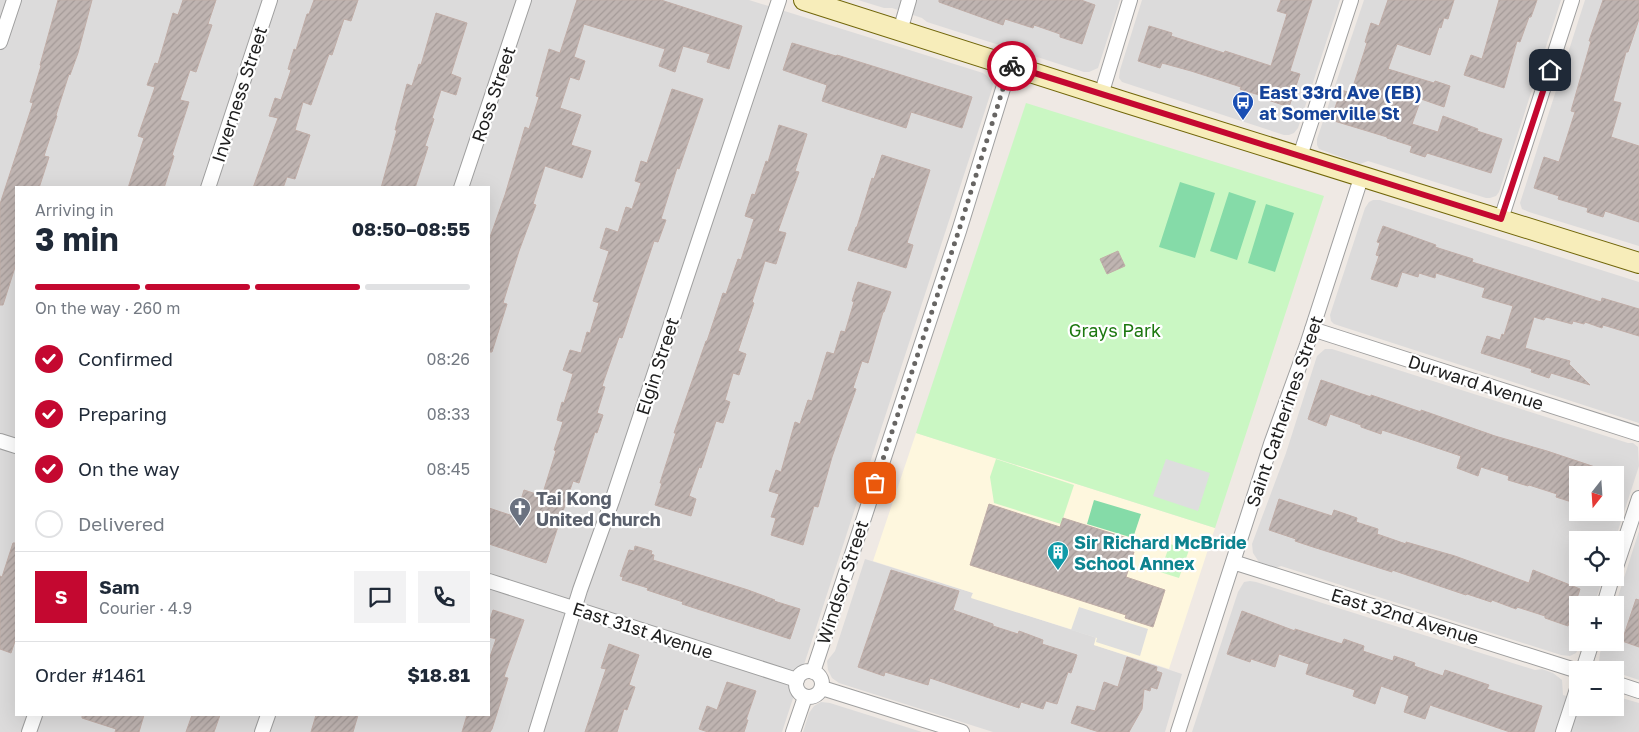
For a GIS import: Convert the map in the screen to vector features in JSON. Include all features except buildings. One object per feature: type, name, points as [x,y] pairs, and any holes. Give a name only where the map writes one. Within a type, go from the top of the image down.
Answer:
[{"type":"street","points":[[0,42],[14,0]]},
{"type":"street","name":"Inverness Street","points":[[209,186],[270,0]]},
{"type":"street","name":"Ross Street","points":[[462,186],[524,0]]},
{"type":"street","name":"Elgin Street","points":[[536,732],[574,608],[615,492],[779,0]]},
{"type":"street","points":[[804,0],[1639,263]]},
{"type":"street","points":[[900,31],[909,0]]},
{"type":"street","points":[[1101,94],[1130,0]]},
{"type":"street","points":[[1300,156],[1352,0]]},
{"type":"street","points":[[1501,219],[1572,0]]},
{"type":"street","name":"Windsor Street","points":[[813,672],[959,230],[1010,66]]},
{"type":"street","name":"Saint Catherines Street","points":[[1178,732],[1271,444],[1312,329],[1362,176]]},
{"type":"street","name":"Durward Avenue","points":[[1312,329],[1639,434]]},
{"type":"street","points":[[0,441],[15,446]]},
{"type":"street","points":[[1624,543],[1639,498]]},
{"type":"street","name":"East 32nd Avenue","points":[[1233,562],[1569,668]]},
{"type":"street","name":"East 31st Avenue","points":[[490,581],[797,680]]},
{"type":"street","points":[[803,672],[813,672],[821,678],[822,688],[815,696],[805,697],[797,690],[797,680],[803,672]]},
{"type":"street","points":[[1624,686],[1639,691]]},
{"type":"street","points":[[822,688],[962,732]]},
{"type":"street","points":[[793,732],[805,697]]},
{"type":"street","points":[[1563,732],[1569,714]]},
{"type":"street","points":[[29,732],[35,716]]},
{"type":"street","points":[[262,732],[268,716]]},
{"type":"shaded area","points":[[0,0],[749,0],[983,73],[987,76],[993,83],[992,89],[782,732],[0,732]]},
{"type":"shaded area","points":[[858,0],[1120,0],[1098,68],[1084,72],[927,22],[922,18],[892,8],[884,8]]},
{"type":"shaded area","points":[[1142,0],[1340,0],[1298,128],[1294,133],[1284,135],[1122,82],[1119,78],[1120,70]]},
{"type":"shaded area","points":[[1364,0],[1561,0],[1499,192],[1496,196],[1486,198],[1368,161],[1360,164],[1319,149],[1317,139]]},
{"type":"shaded area","points":[[1585,0],[1639,0],[1639,246],[1529,212],[1522,209],[1520,203]]},
{"type":"shaded area","points":[[1373,200],[1380,200],[1639,282],[1639,423],[1334,324],[1331,321],[1330,315],[1365,208]]},
{"type":"shaded area","points":[[1325,349],[1332,349],[1633,443],[1638,447],[1639,466],[1624,512],[1624,466],[1569,466],[1569,521],[1621,521],[1618,531],[1569,531],[1569,586],[1600,586],[1597,596],[1569,596],[1569,651],[1577,651],[1570,656],[1561,655],[1281,566],[1275,568],[1259,562],[1253,553],[1252,544],[1286,453],[1317,356]]},
{"type":"shaded area","points":[[916,433],[1215,528],[1169,669],[1094,645],[1096,637],[971,598],[973,593],[873,561]]},
{"type":"shaded area","points":[[1166,459],[1210,473],[1198,511],[1153,496]]},
{"type":"shaded area","points":[[1639,531],[1639,680],[1624,675],[1624,661],[1599,661],[1601,651],[1624,651],[1624,596],[1618,596],[1621,586],[1624,586],[1624,578]]},
{"type":"shaded area","points":[[865,559],[973,593],[971,597],[1097,638],[1094,645],[1182,674],[1165,732],[993,732],[839,683],[832,678],[828,670],[827,661],[835,651]]},
{"type":"shaded area","points":[[1244,582],[1256,582],[1535,670],[1542,669],[1553,673],[1562,680],[1563,695],[1569,697],[1569,716],[1624,716],[1624,699],[1639,703],[1639,732],[1192,732],[1238,592]]},
{"type":"shaded area","points":[[1079,607],[1148,629],[1140,656],[1096,642],[1097,638],[1071,630]]},
{"type":"shaded area","points":[[821,702],[830,703],[922,732],[803,732],[809,713],[814,706]]},
{"type":"green space","name":"Grays Park","points":[[1026,103],[1324,196],[1215,528],[916,433]]},
{"type":"green space","points":[[1180,182],[1215,193],[1195,258],[1159,247]]},
{"type":"green space","points":[[1229,192],[1256,201],[1237,260],[1210,251]]},
{"type":"green space","points":[[1266,204],[1294,213],[1275,272],[1248,263]]},
{"type":"green space","points":[[996,459],[1074,485],[1061,524],[994,503],[990,477]]},
{"type":"green space","points":[[1094,500],[1141,514],[1133,538],[1087,524]]},
{"type":"green space","points":[[1170,544],[1189,550],[1179,578],[1160,572]]},
{"type":"way so far","points":[[875,483],[984,154],[988,134],[1003,86],[1010,66],[1012,66]]},
{"type":"place","name":"East 33rd Ave (EB) at Somerville St","points":[[1243,121]]},
{"type":"place","name":"Tai Kong United Church","points":[[520,527]]},
{"type":"place","name":"Sir Richard McBride School Annex","points":[[1058,571]]},
{"type":"route","points":[[1012,66],[1501,219],[1550,70]]}]
